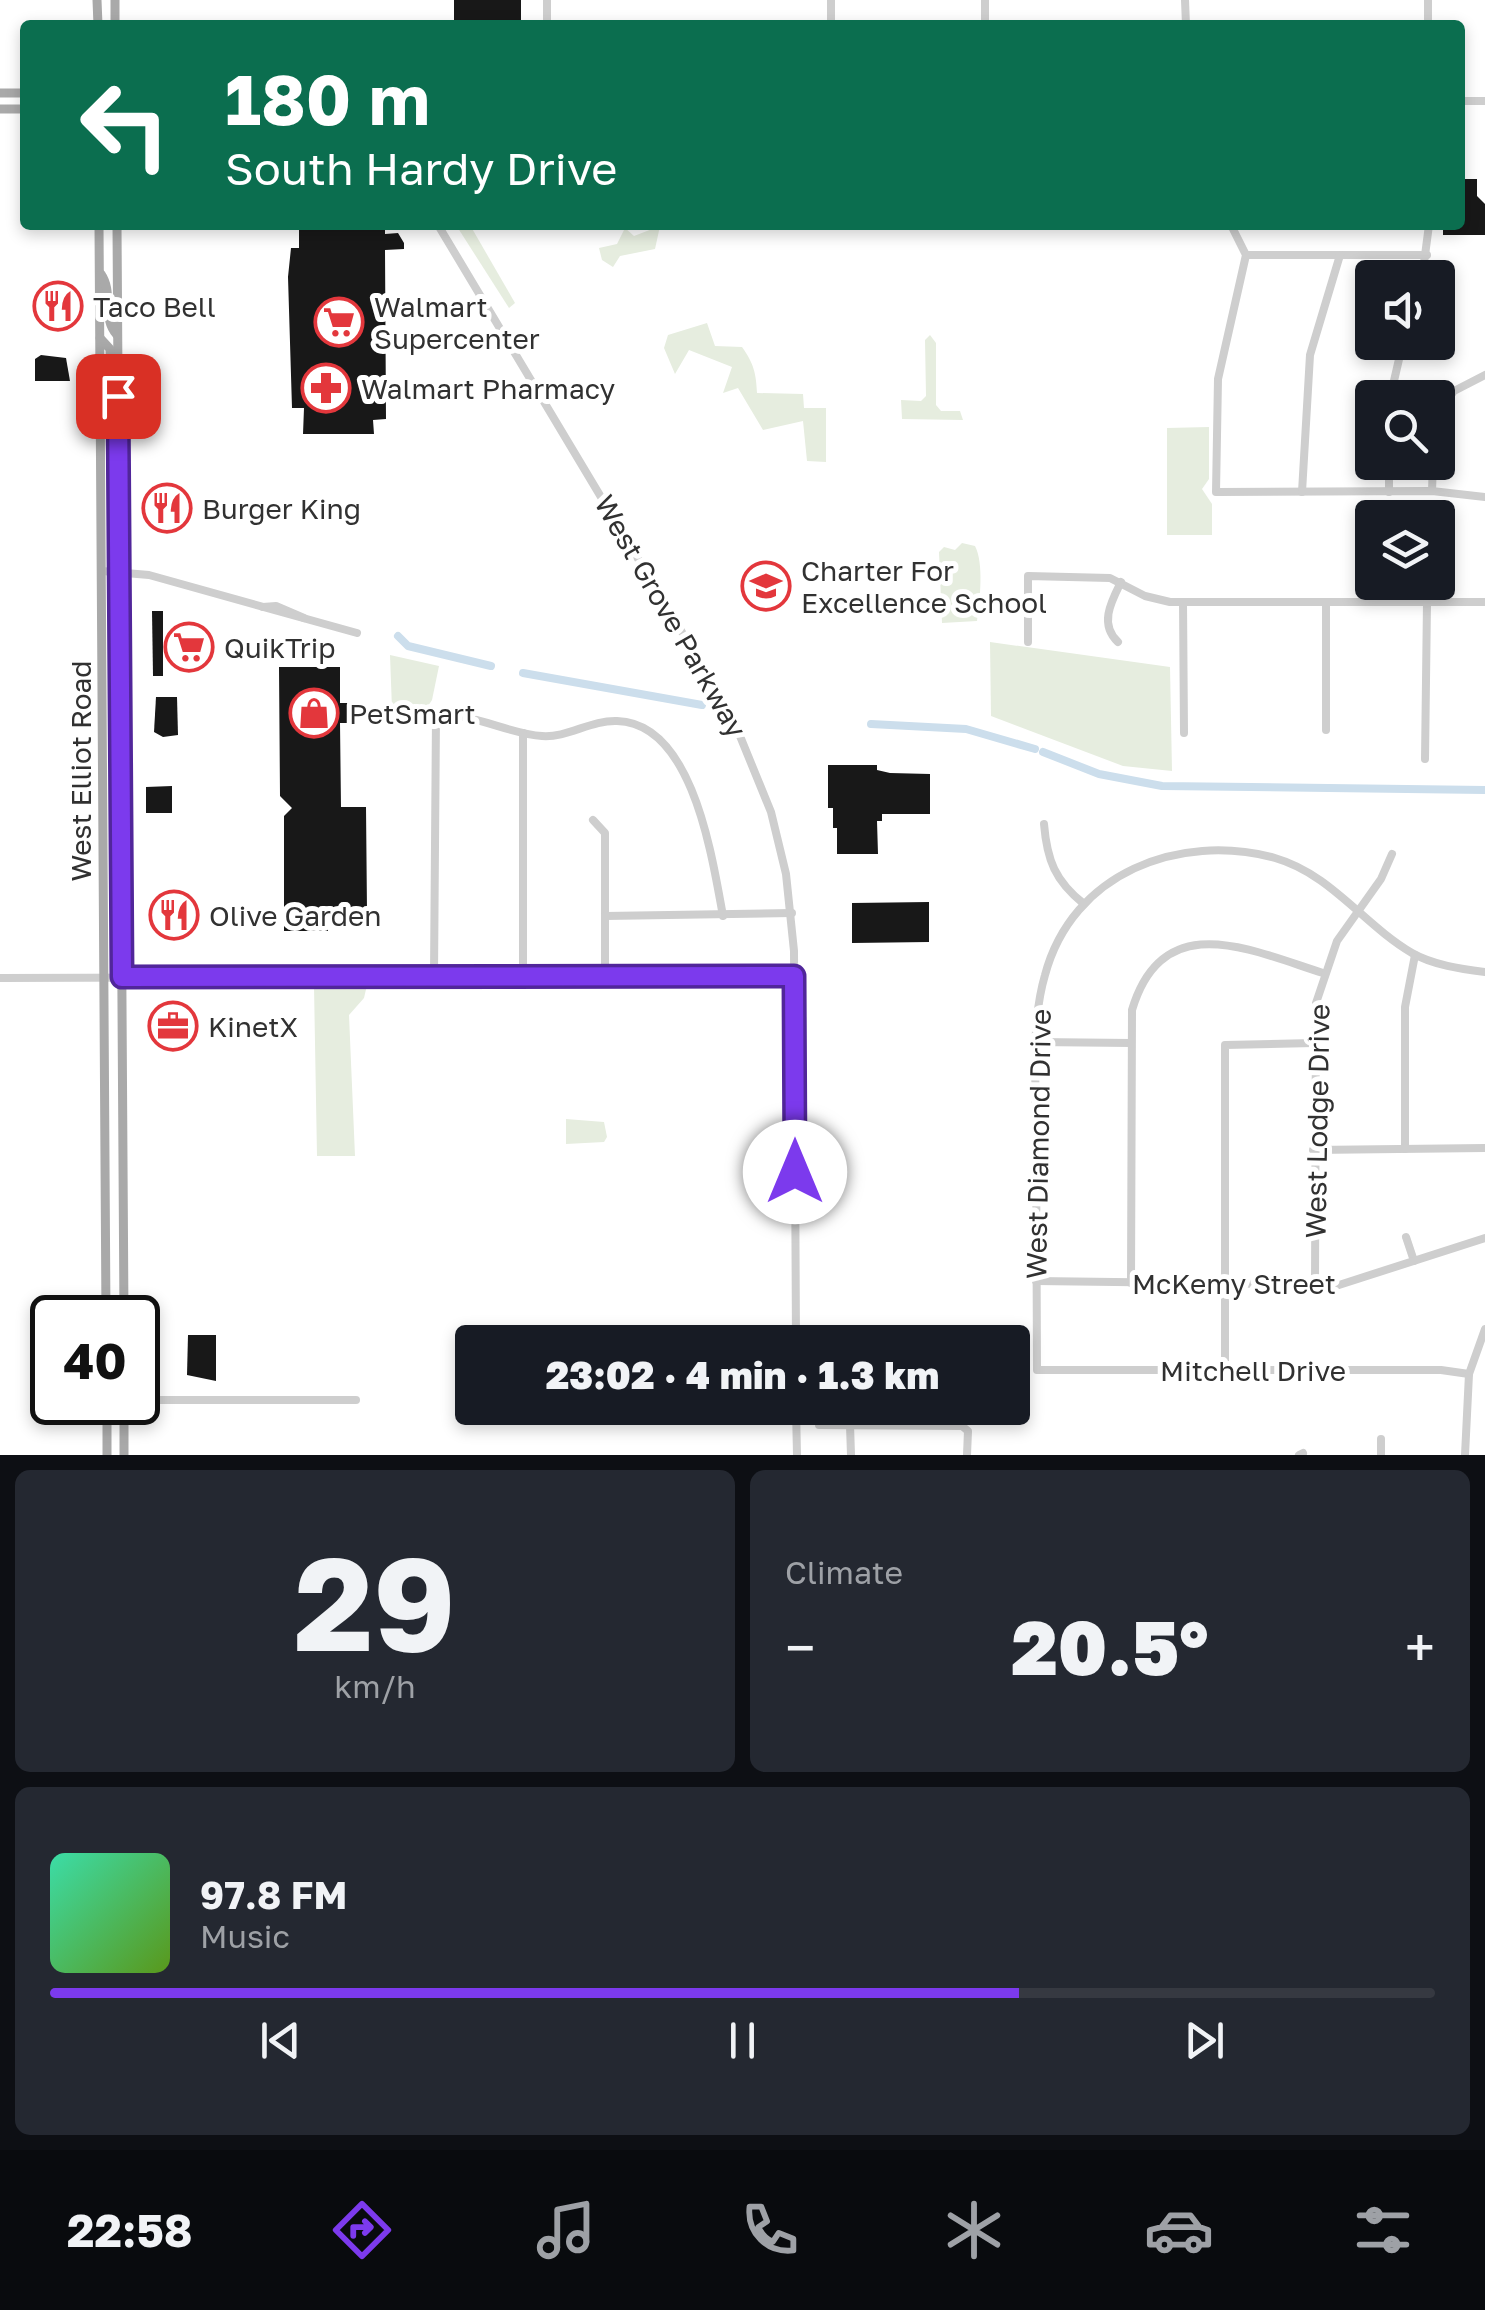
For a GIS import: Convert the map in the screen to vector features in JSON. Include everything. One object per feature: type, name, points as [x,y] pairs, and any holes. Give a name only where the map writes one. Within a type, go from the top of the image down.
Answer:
[{"type":"main road","name":"West Elliot Road","points":[[99,230],[106,1295]]},
{"type":"main road","name":"West Elliot Road","points":[[117,230],[124,1295]]},
{"type":"main road","points":[[100,272],[108,284],[108,324],[118,336]]},
{"type":"main road","points":[[100,338],[110,346],[110,383],[118,396]]},
{"type":"main road","points":[[107,1425],[107,1455]]},
{"type":"main road","points":[[124,1425],[124,1455]]},
{"type":"street","name":"West Grove Parkway","points":[[440,230],[726,704],[772,812],[792,913],[796,1325]]},
{"type":"street","points":[[1234,230],[1246,255],[1218,378],[1216,492],[1432,492],[1485,497]]},
{"type":"street","points":[[1426,260],[1428,230]]},
{"type":"street","points":[[1246,255],[1427,255]]},
{"type":"street","points":[[1302,492],[1310,355],[1340,255]]},
{"type":"street","points":[[1455,390],[1485,375]]},
{"type":"street","points":[[1388,480],[1388,492]]},
{"type":"street","points":[[1432,480],[1432,492]]},
{"type":"street","points":[[102,571],[120,572],[358,632]]},
{"type":"street","points":[[1028,642],[1028,576],[1098,576],[1120,582],[1145,596],[1183,602],[1485,602]]},
{"type":"street","points":[[1118,642],[1110,634],[1108,618],[1120,582]]},
{"type":"street","points":[[1183,602],[1184,733]]},
{"type":"street","points":[[1326,602],[1326,730]]},
{"type":"street","points":[[1424,758],[1426,602]]},
{"type":"street","points":[[434,976],[436,716],[550,737],[612,720],[648,729],[675,755],[700,814],[723,916]]},
{"type":"street","points":[[523,733],[523,976]]},
{"type":"street","points":[[593,820],[605,833],[604,976]]},
{"type":"street","points":[[1044,824],[1049,862],[1066,890],[1084,904],[1104,884],[1161,856],[1240,851],[1307,871],[1415,955],[1485,972]]},
{"type":"street","name":"West Lodge Drive","points":[[1315,1286],[1314,1043],[1323,973],[1358,911],[1381,880],[1392,854]]},
{"type":"street","name":"West Diamond Drive","points":[[1036,1370],[1036,1042],[1045,972],[1068,922],[1084,904]]},
{"type":"street","points":[[605,916],[792,913]]},
{"type":"street","points":[[1131,1283],[1131,1043],[1132,1010],[1138,987],[1172,952],[1194,944],[1217,942],[1323,973]]},
{"type":"street","points":[[1406,1148],[1404,1007],[1415,955]]},
{"type":"street","points":[[0,978],[794,976]]},
{"type":"street","points":[[1036,1042],[1131,1043]]},
{"type":"street","points":[[1225,1370],[1224,1045],[1314,1043]]},
{"type":"street","points":[[1313,1150],[1485,1148]]},
{"type":"street","points":[[1406,1237],[1414,1261]]},
{"type":"street","name":"McKemy Street","points":[[1036,1281],[1315,1286],[1368,1279],[1485,1238]]},
{"type":"street","points":[[1466,1455],[1468,1374],[1485,1330]]},
{"type":"street","name":"Mitchell Drive","points":[[1036,1370],[1441,1370],[1468,1374]]},
{"type":"street","points":[[160,1400],[356,1400]]},
{"type":"street","points":[[796,1425],[797,1455]]},
{"type":"street","points":[[850,1455],[850,1425],[962,1426],[968,1431],[967,1455]]},
{"type":"street","points":[[1381,1439],[1381,1455]]},
{"type":"shaded area","points":[[459,230],[473,230],[515,303],[509,308]]},
{"type":"shaded area","points":[[624,230],[634,236],[659,230],[655,249],[620,256],[613,267],[602,260],[599,248],[617,244]]},
{"type":"shaded area","points":[[707,323],[715,346],[742,347],[754,369],[757,393],[803,394],[804,408],[826,408],[826,462],[807,461],[803,421],[763,430],[738,388],[723,393],[732,367],[689,350],[675,374],[664,348],[668,335]]},
{"type":"shaded area","points":[[930,335],[936,343],[936,405],[941,411],[960,411],[963,420],[902,419],[901,400],[921,401],[926,396],[925,340]]},
{"type":"shaded area","points":[[1209,427],[1209,479],[1202,489],[1212,504],[1212,535],[1167,535],[1167,428]]},
{"type":"shaded area","points":[[962,543],[975,546],[980,562],[977,621],[942,623],[939,552],[944,547],[955,550]]},
{"type":"shaded area","points":[[990,642],[1170,667],[1172,771],[1123,766],[991,716]]},
{"type":"shaded area","points":[[390,655],[439,666],[432,700],[424,712],[392,709]]},
{"type":"shaded area","points":[[367,985],[364,998],[349,1015],[355,1156],[317,1156],[314,986]]},
{"type":"shaded area","points":[[566,1119],[604,1122],[607,1137],[604,1142],[566,1144]]},
{"type":"building","points":[[454,0],[521,0],[521,20],[454,20]]},
{"type":"building","points":[[1465,179],[1477,179],[1477,196],[1485,204],[1485,235],[1443,235],[1443,230],[1465,230]]},
{"type":"building","name":"Walmart Supercenter","points":[[299,230],[385,230],[385,234],[398,233],[404,243],[404,249],[385,250],[386,419],[373,420],[374,434],[303,434],[304,408],[292,408],[288,277],[291,248],[299,248]]},
{"type":"building","points":[[41,355],[66,358],[70,381],[35,381],[35,359]]},
{"type":"building","name":"QuikTrip","points":[[152,611],[163,611],[163,676],[153,676]]},
{"type":"building","name":"QuikTrip","points":[[183,625],[195,625],[195,669],[183,669]]},
{"type":"building","points":[[279,667],[340,667],[340,703],[349,703],[349,723],[340,723],[341,807],[366,807],[367,912],[328,912],[328,931],[284,931],[284,816],[292,808],[280,796]]},
{"type":"building","points":[[156,697],[177,697],[178,735],[163,737],[154,732]]},
{"type":"building","points":[[828,765],[877,765],[877,770],[890,773],[930,774],[930,814],[882,814],[882,821],[877,821],[878,854],[837,854],[837,828],[833,828],[833,808],[828,808]]},
{"type":"building","points":[[172,786],[172,813],[146,813],[146,787]]},
{"type":"building","name":"Olive Garden","points":[[158,900],[193,900],[193,930],[158,930],[158,924],[154,924]]},
{"type":"building","points":[[929,902],[929,942],[852,943],[852,903]]},
{"type":"building","points":[[188,1335],[216,1335],[216,1381],[187,1375]]},
{"type":"waterway","points":[[398,636],[408,646],[491,666]]},
{"type":"waterway","points":[[523,673],[702,705]]},
{"type":"waterway","points":[[871,724],[966,729],[1035,749]]},
{"type":"waterway","points":[[1043,752],[1099,774],[1162,786],[1485,790]]},
{"type":"place","name":"Taco Bell","points":[[58,306]]},
{"type":"place","name":"Walmart Supercenter","points":[[339,322]]},
{"type":"place","name":"Walmart Pharmacy","points":[[326,388]]},
{"type":"place","name":"Burger King","points":[[167,508]]},
{"type":"place","name":"Charter For Excellence School","points":[[766,586]]},
{"type":"place","name":"QuikTrip","points":[[189,647]]},
{"type":"place","name":"PetSmart","points":[[314,713]]},
{"type":"place","name":"Olive Garden","points":[[174,915]]},
{"type":"place","name":"KinetX","points":[[173,1026]]},
{"type":"route","points":[[118,396],[122,977],[794,976],[795,1172]]}]
